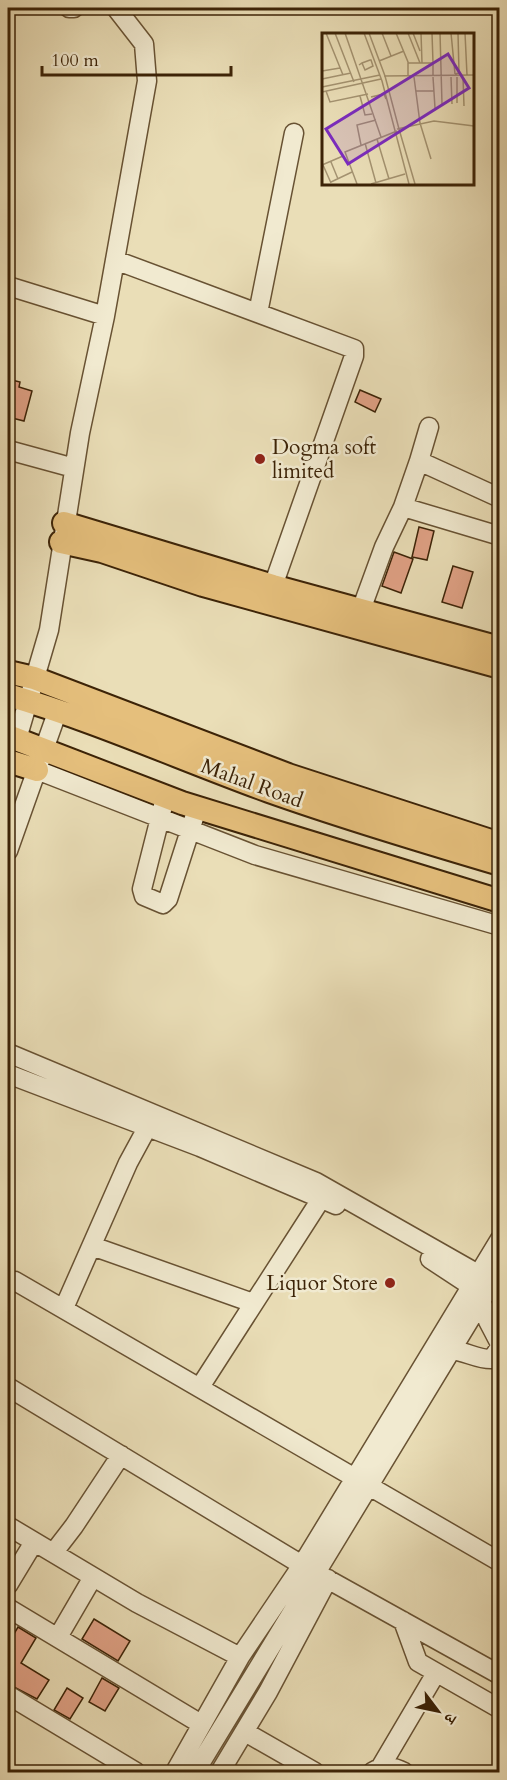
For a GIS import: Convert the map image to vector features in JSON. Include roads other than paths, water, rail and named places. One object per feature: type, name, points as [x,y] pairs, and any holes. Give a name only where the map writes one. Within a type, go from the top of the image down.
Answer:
[{"type":"main road","points":[[63,532],[500,648]]},
{"type":"main road","points":[[63,532],[102,551],[203,585],[500,667]]},
{"type":"main road","points":[[8,672],[34,678],[288,775],[397,822],[500,844]]},
{"type":"main road","name":"Mahal Road","points":[[18,698],[58,710],[267,790],[397,822],[500,864]]},
{"type":"main road","name":"Mahal Road","points":[[12,738],[41,760],[163,807],[198,808],[500,901]]},
{"type":"main road","points":[[8,761],[41,760]]},
{"type":"street","points":[[69,8],[74,8]]},
{"type":"street","points":[[12,738],[18,698],[34,678],[50,630],[74,468],[105,316],[147,81],[144,44],[116,8]]},
{"type":"street","points":[[258,313],[294,133]]},
{"type":"street","points":[[115,260],[354,349],[354,356],[273,586]]},
{"type":"street","points":[[8,286],[105,316]]},
{"type":"street","points":[[361,610],[384,547],[403,507],[429,427]]},
{"type":"street","points":[[8,450],[74,468]]},
{"type":"street","points":[[419,461],[500,498]]},
{"type":"street","points":[[403,507],[500,536]]},
{"type":"street","points":[[8,851],[58,710]]},
{"type":"street","points":[[198,808],[190,829],[168,899],[163,904],[144,896],[142,889],[163,807],[190,829],[255,855],[500,926]]},
{"type":"street","points":[[8,1053],[316,1182],[477,1286],[488,1321],[500,1346],[492,1359],[487,1360],[466,1351],[451,1350]]},
{"type":"street","points":[[8,1074],[361,1216],[477,1286]]},
{"type":"street","points":[[64,1308],[147,1128]]},
{"type":"street","points":[[200,1388],[321,1199]]},
{"type":"street","points":[[362,1482],[451,1350],[477,1286],[500,1239]]},
{"type":"street","points":[[92,1246],[253,1303]]},
{"type":"street","points":[[220,1773],[245,1732],[316,1572],[362,1482],[477,1286],[500,1270]]},
{"type":"street","points":[[15,1281],[500,1562]]},
{"type":"street","points":[[8,1387],[316,1572],[500,1675]]},
{"type":"street","points":[[54,1552],[121,1455]]},
{"type":"street","points":[[8,1526],[93,1577],[240,1657]]},
{"type":"street","points":[[8,1585],[34,1542]]},
{"type":"street","points":[[175,1773],[240,1657],[316,1572]]},
{"type":"street","points":[[195,1773],[316,1572]]},
{"type":"street","points":[[58,1637],[93,1577]]},
{"type":"street","points":[[8,1608],[201,1724]]},
{"type":"street","points":[[403,1621],[418,1662],[500,1709]]},
{"type":"street","points":[[376,1770],[436,1673]]},
{"type":"street","points":[[8,1695],[136,1773]]},
{"type":"street","points":[[245,1732],[315,1773]]},
{"type":"street","points":[[376,1770],[395,1767],[404,1773]]},
{"type":"place","name":"Dogma soft limited","points":[[260,459]]},
{"type":"place","name":"Liquor Store","points":[[390,1283]]}]
